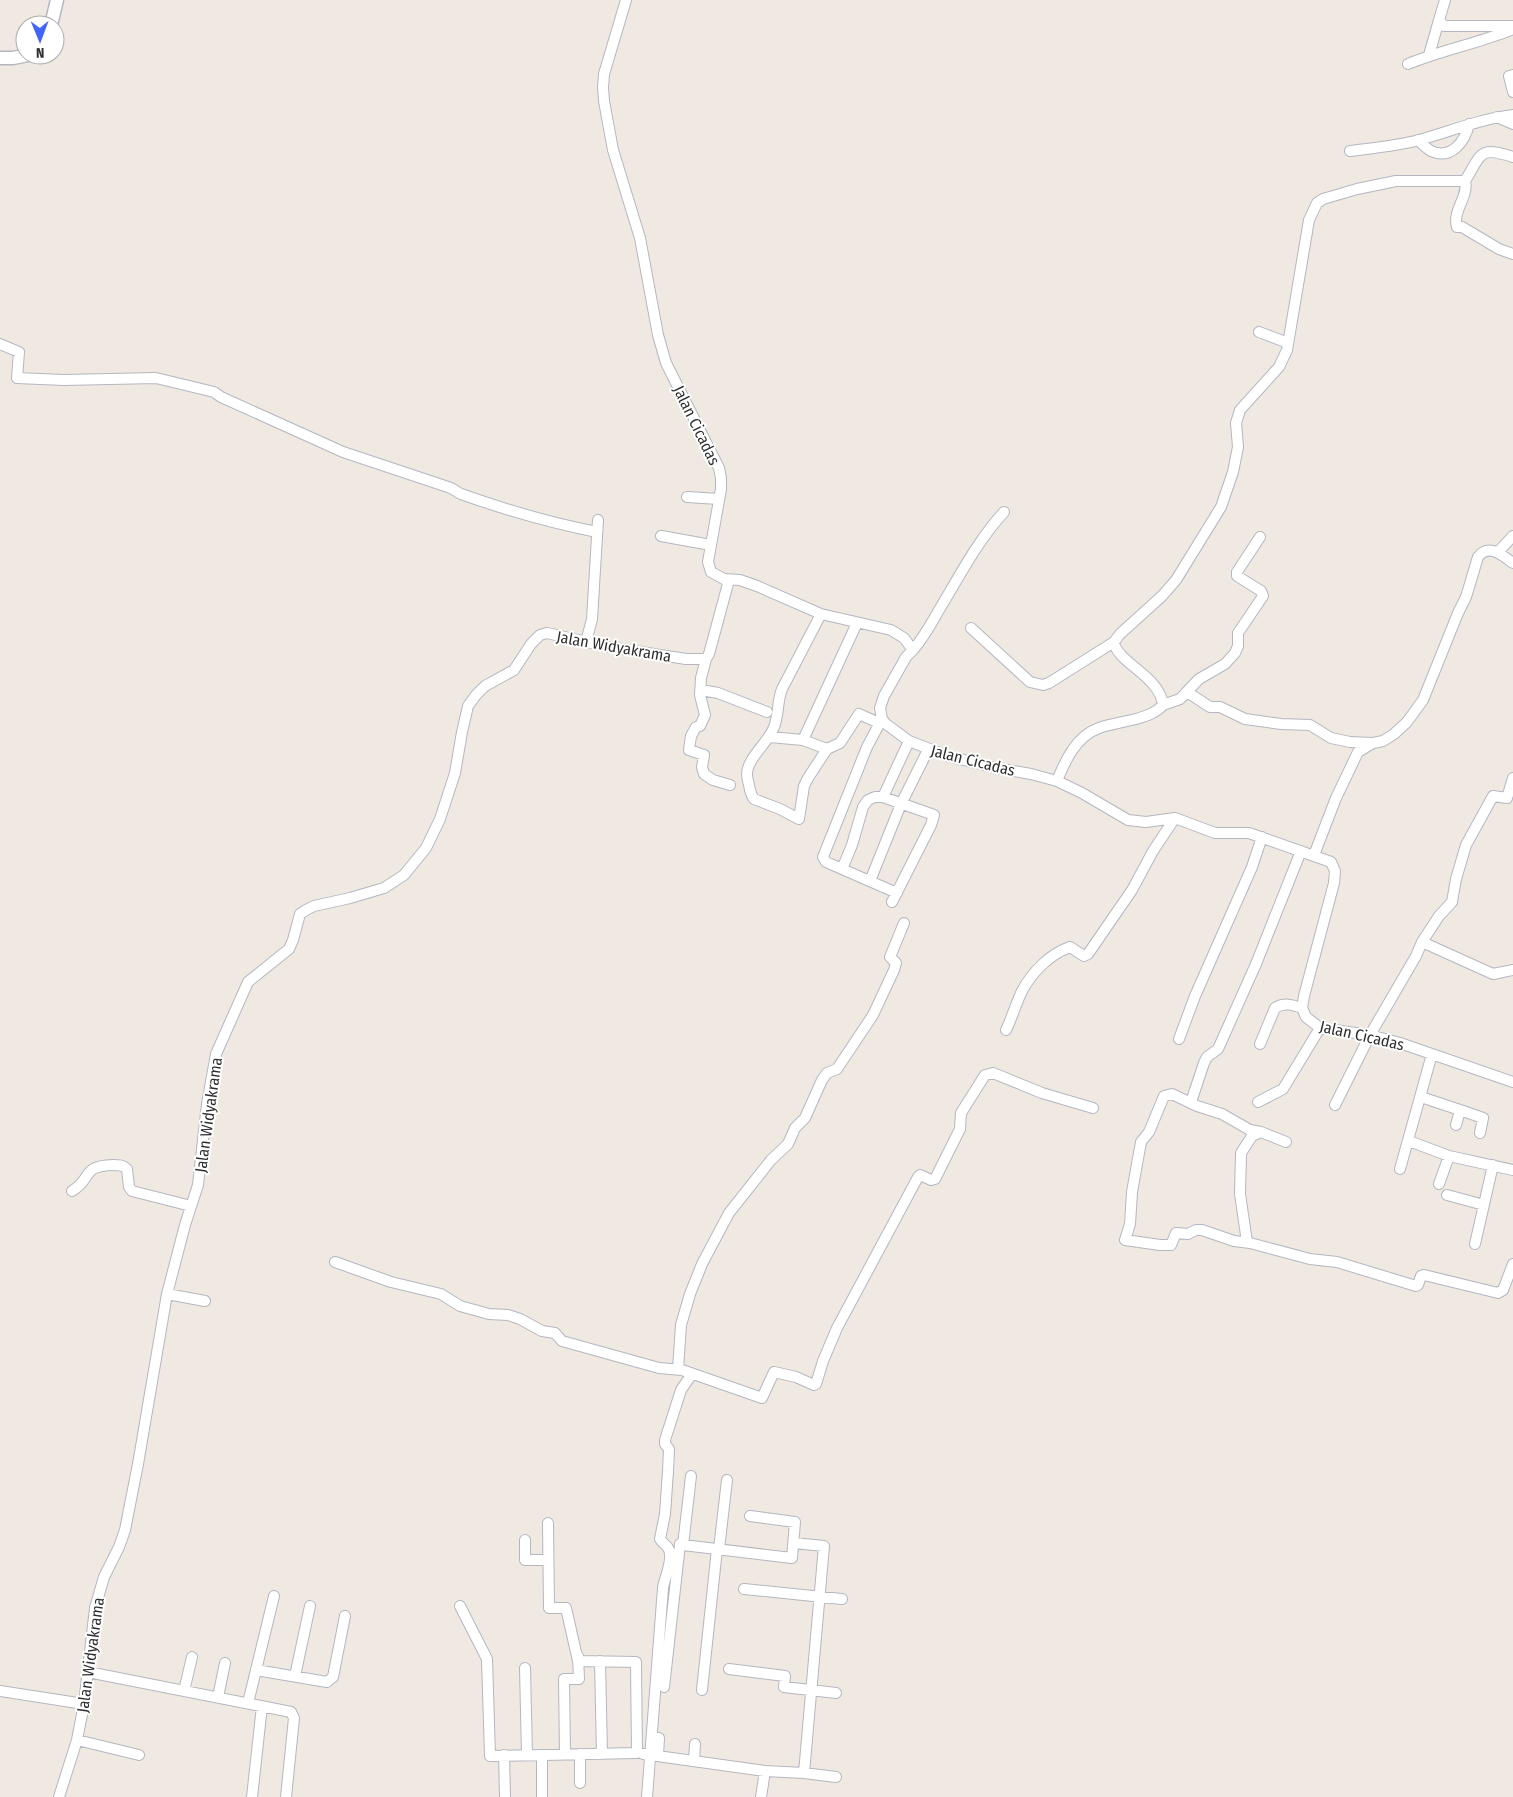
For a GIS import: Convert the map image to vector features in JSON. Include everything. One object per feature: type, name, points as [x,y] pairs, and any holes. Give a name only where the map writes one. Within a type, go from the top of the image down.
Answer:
[{"type":"street","points":[[53,15],[57,0]]},
{"type":"street","name":"Jalan Cicadas","points":[[626,0],[604,74],[602,87],[613,150],[640,238],[658,335],[666,362],[719,468],[721,478],[719,499],[709,567],[715,575],[757,586],[821,614],[857,624],[892,630],[904,638],[913,650]]},
{"type":"street","points":[[1429,55],[1445,0]]},
{"type":"street","points":[[1439,20],[1444,26],[1513,27]]},
{"type":"street","points":[[1408,64],[1429,55],[1499,34],[1513,27]]},
{"type":"street","points":[[0,58],[15,58]]},
{"type":"street","points":[[1513,75],[1510,76],[1513,92]]},
{"type":"street","points":[[1350,151],[1418,140],[1469,124],[1513,115]]},
{"type":"street","points":[[1496,117],[1513,124]]},
{"type":"street","points":[[1418,140],[1432,151],[1454,150],[1463,141],[1469,124]]},
{"type":"street","points":[[1513,157],[1497,152],[1489,151],[1483,153],[1466,181],[1467,187],[1456,216],[1457,227],[1462,227],[1499,249],[1513,254]]},
{"type":"street","points":[[971,628],[1030,682],[1037,685],[1049,683],[1114,642],[1176,580],[1221,507],[1233,472],[1239,444],[1236,423],[1240,410],[1278,367],[1288,343],[1309,220],[1317,203],[1334,195],[1383,183],[1466,181]]},
{"type":"street","points":[[1258,332],[1288,343]]},
{"type":"street","points":[[0,344],[19,352],[18,378],[82,380],[160,379],[214,392],[221,397],[342,452],[451,488],[458,493],[559,524],[597,532]]},
{"type":"street","points":[[687,497],[719,499]]},
{"type":"street","points":[[842,869],[852,846],[863,807],[868,800],[875,797],[883,798],[931,814],[934,817],[894,898],[870,880],[842,869],[824,860],[824,854],[867,747],[880,721],[880,708],[884,696],[906,657],[927,633],[941,606],[990,526],[1004,512]]},
{"type":"street","points":[[586,642],[592,619],[598,520]]},
{"type":"street","points":[[661,536],[711,546]]},
{"type":"street","points":[[1498,552],[1513,536]]},
{"type":"street","points":[[1057,781],[1065,760],[1084,737],[1097,729],[1154,713],[1163,705],[1175,702],[1199,679],[1225,664],[1235,653],[1238,646],[1238,633],[1262,598],[1261,591],[1237,576],[1240,567],[1260,537]]},
{"type":"street","points":[[1187,692],[1210,707],[1220,707],[1245,719],[1281,724],[1310,725],[1331,738],[1350,742],[1373,743],[1383,741],[1394,734],[1406,722],[1423,700],[1466,597],[1478,557],[1481,553],[1488,550],[1498,552],[1513,563]]},
{"type":"street","points":[[729,580],[706,659],[701,690],[702,708],[705,715],[700,726],[696,727],[691,736],[688,750],[704,755],[702,770],[704,774],[712,780],[730,785]]},
{"type":"street","points":[[821,614],[782,689],[778,700],[775,726],[770,737],[748,768],[747,776],[754,799],[780,809],[797,819],[800,817],[804,786],[827,748],[840,743],[859,714],[880,721]]},
{"type":"street","points":[[803,740],[857,624]]},
{"type":"street","name":"Jalan Widyakrama","points":[[59,1797],[77,1740],[84,1704],[95,1608],[99,1592],[119,1546],[133,1489],[167,1294],[198,1185],[207,1104],[216,1054],[248,982],[289,950],[300,914],[314,906],[384,888],[404,875],[426,848],[440,818],[456,773],[468,706],[485,686],[514,670],[531,644],[540,635],[547,633],[609,647],[686,659],[706,659]]},
{"type":"street","points":[[1114,642],[1115,647],[1143,673],[1160,693],[1163,705]]},
{"type":"street","points":[[701,690],[718,693],[767,712]]},
{"type":"street","name":"Jalan Cicadas","points":[[880,721],[909,741],[928,750],[970,762],[1057,781],[1082,793],[1128,820],[1146,822],[1175,818],[1215,833],[1249,833],[1331,862],[1335,871],[1334,883],[1302,1008],[1306,1017],[1320,1028],[1370,1035],[1400,1043],[1513,1082]]},
{"type":"street","points":[[770,737],[803,740],[827,748]]},
{"type":"street","points":[[883,798],[909,741]]},
{"type":"street","points":[[1314,855],[1336,798],[1358,752],[1373,743]]},
{"type":"street","points":[[870,880],[900,804],[928,750]]},
{"type":"street","points":[[1335,1105],[1370,1035],[1416,956],[1422,942],[1439,916],[1452,902],[1456,878],[1466,846],[1484,812],[1493,796],[1507,798],[1513,778]]},
{"type":"street","points":[[1006,1030],[1022,992],[1030,979],[1048,960],[1070,947],[1084,956],[1088,955],[1132,890],[1175,818]]},
{"type":"street","points":[[1179,1039],[1195,996],[1252,867],[1262,837]]},
{"type":"street","points":[[1191,1102],[1204,1063],[1207,1057],[1218,1049],[1256,964],[1301,851]]},
{"type":"street","points":[[678,1369],[680,1325],[702,1264],[730,1213],[771,1160],[788,1144],[798,1124],[804,1118],[822,1080],[837,1069],[873,1015],[894,970],[896,962],[890,957],[904,923]]},
{"type":"street","points":[[1422,942],[1493,974],[1513,970]]},
{"type":"street","points":[[1260,1044],[1275,1008],[1286,1005],[1302,1008]]},
{"type":"street","points":[[1258,1102],[1283,1089],[1320,1028]]},
{"type":"street","points":[[1400,1169],[1432,1054]]},
{"type":"street","points":[[335,1262],[391,1282],[441,1294],[460,1306],[489,1314],[508,1315],[520,1319],[542,1331],[555,1333],[562,1341],[659,1368],[678,1369],[761,1399],[774,1372],[816,1384],[822,1362],[837,1328],[918,1178],[920,1176],[932,1180],[935,1179],[960,1129],[961,1113],[985,1075],[993,1073],[1042,1093],[1093,1108]]},
{"type":"street","points":[[1286,1142],[1261,1132],[1250,1130],[1222,1114],[1197,1106],[1172,1094],[1164,1096],[1149,1132],[1143,1137],[1141,1142],[1132,1192],[1130,1224],[1125,1240],[1139,1240],[1160,1245],[1171,1245],[1176,1233],[1188,1234],[1196,1230],[1202,1230],[1234,1242],[1247,1242],[1310,1259],[1337,1262],[1416,1286],[1424,1275],[1498,1293],[1503,1290],[1513,1264]]},
{"type":"street","points":[[1421,1097],[1484,1118],[1480,1133]]},
{"type":"street","points":[[1456,1125],[1460,1110]]},
{"type":"street","points":[[1247,1242],[1240,1194],[1241,1153],[1252,1136],[1261,1132]]},
{"type":"street","points":[[1409,1141],[1449,1156],[1513,1170]]},
{"type":"street","points":[[1439,1184],[1449,1156]]},
{"type":"street","points":[[72,1192],[92,1169],[96,1167],[123,1166],[127,1169],[129,1187],[132,1191],[191,1206]]},
{"type":"street","points":[[1475,1244],[1493,1166]]},
{"type":"street","points":[[1448,1195],[1484,1204]]},
{"type":"street","points":[[167,1294],[206,1301]]},
{"type":"street","points":[[643,1797],[663,1588],[670,1554],[670,1550],[660,1539],[665,1514],[668,1471],[669,1449],[666,1445],[666,1440],[681,1390],[692,1374]]},
{"type":"street","points":[[683,1545],[691,1476]]},
{"type":"street","points":[[702,1690],[727,1480]]},
{"type":"street","points":[[664,1687],[680,1544],[792,1558],[795,1522],[750,1516]]},
{"type":"street","points":[[548,1523],[548,1608],[566,1608],[569,1623],[577,1623],[579,1679],[564,1679],[565,1754]]},
{"type":"street","points":[[525,1540],[526,1560],[548,1560]]},
{"type":"street","points":[[794,1543],[824,1546],[804,1773]]},
{"type":"street","points":[[744,1589],[842,1599]]},
{"type":"street","points":[[248,1703],[274,1596]]},
{"type":"street","points":[[295,1676],[310,1606]]},
{"type":"street","points":[[460,1606],[487,1660],[490,1756],[647,1754],[765,1771],[836,1777]]},
{"type":"street","points":[[256,1670],[327,1682],[331,1680],[345,1616]]},
{"type":"street","points":[[184,1691],[192,1658]]},
{"type":"street","points":[[578,1661],[636,1662],[647,1754],[647,1797]]},
{"type":"street","points":[[600,1661],[602,1754]]},
{"type":"street","points":[[218,1697],[225,1662]]},
{"type":"street","points":[[525,1668],[527,1755]]},
{"type":"street","points":[[729,1669],[785,1676],[784,1687],[836,1693]]},
{"type":"street","points":[[88,1672],[288,1711],[293,1715],[286,1797]]},
{"type":"street","points":[[0,1691],[84,1704]]},
{"type":"street","points":[[252,1797],[262,1706]]},
{"type":"street","points":[[647,1754],[659,1738]]},
{"type":"street","points":[[77,1740],[139,1755]]},
{"type":"street","points":[[694,1761],[696,1744]]},
{"type":"street","points":[[580,1754],[580,1783]]},
{"type":"street","points":[[542,1755],[542,1797]]},
{"type":"street","points":[[504,1756],[504,1797]]},
{"type":"street","points":[[761,1797],[765,1771]]}]
